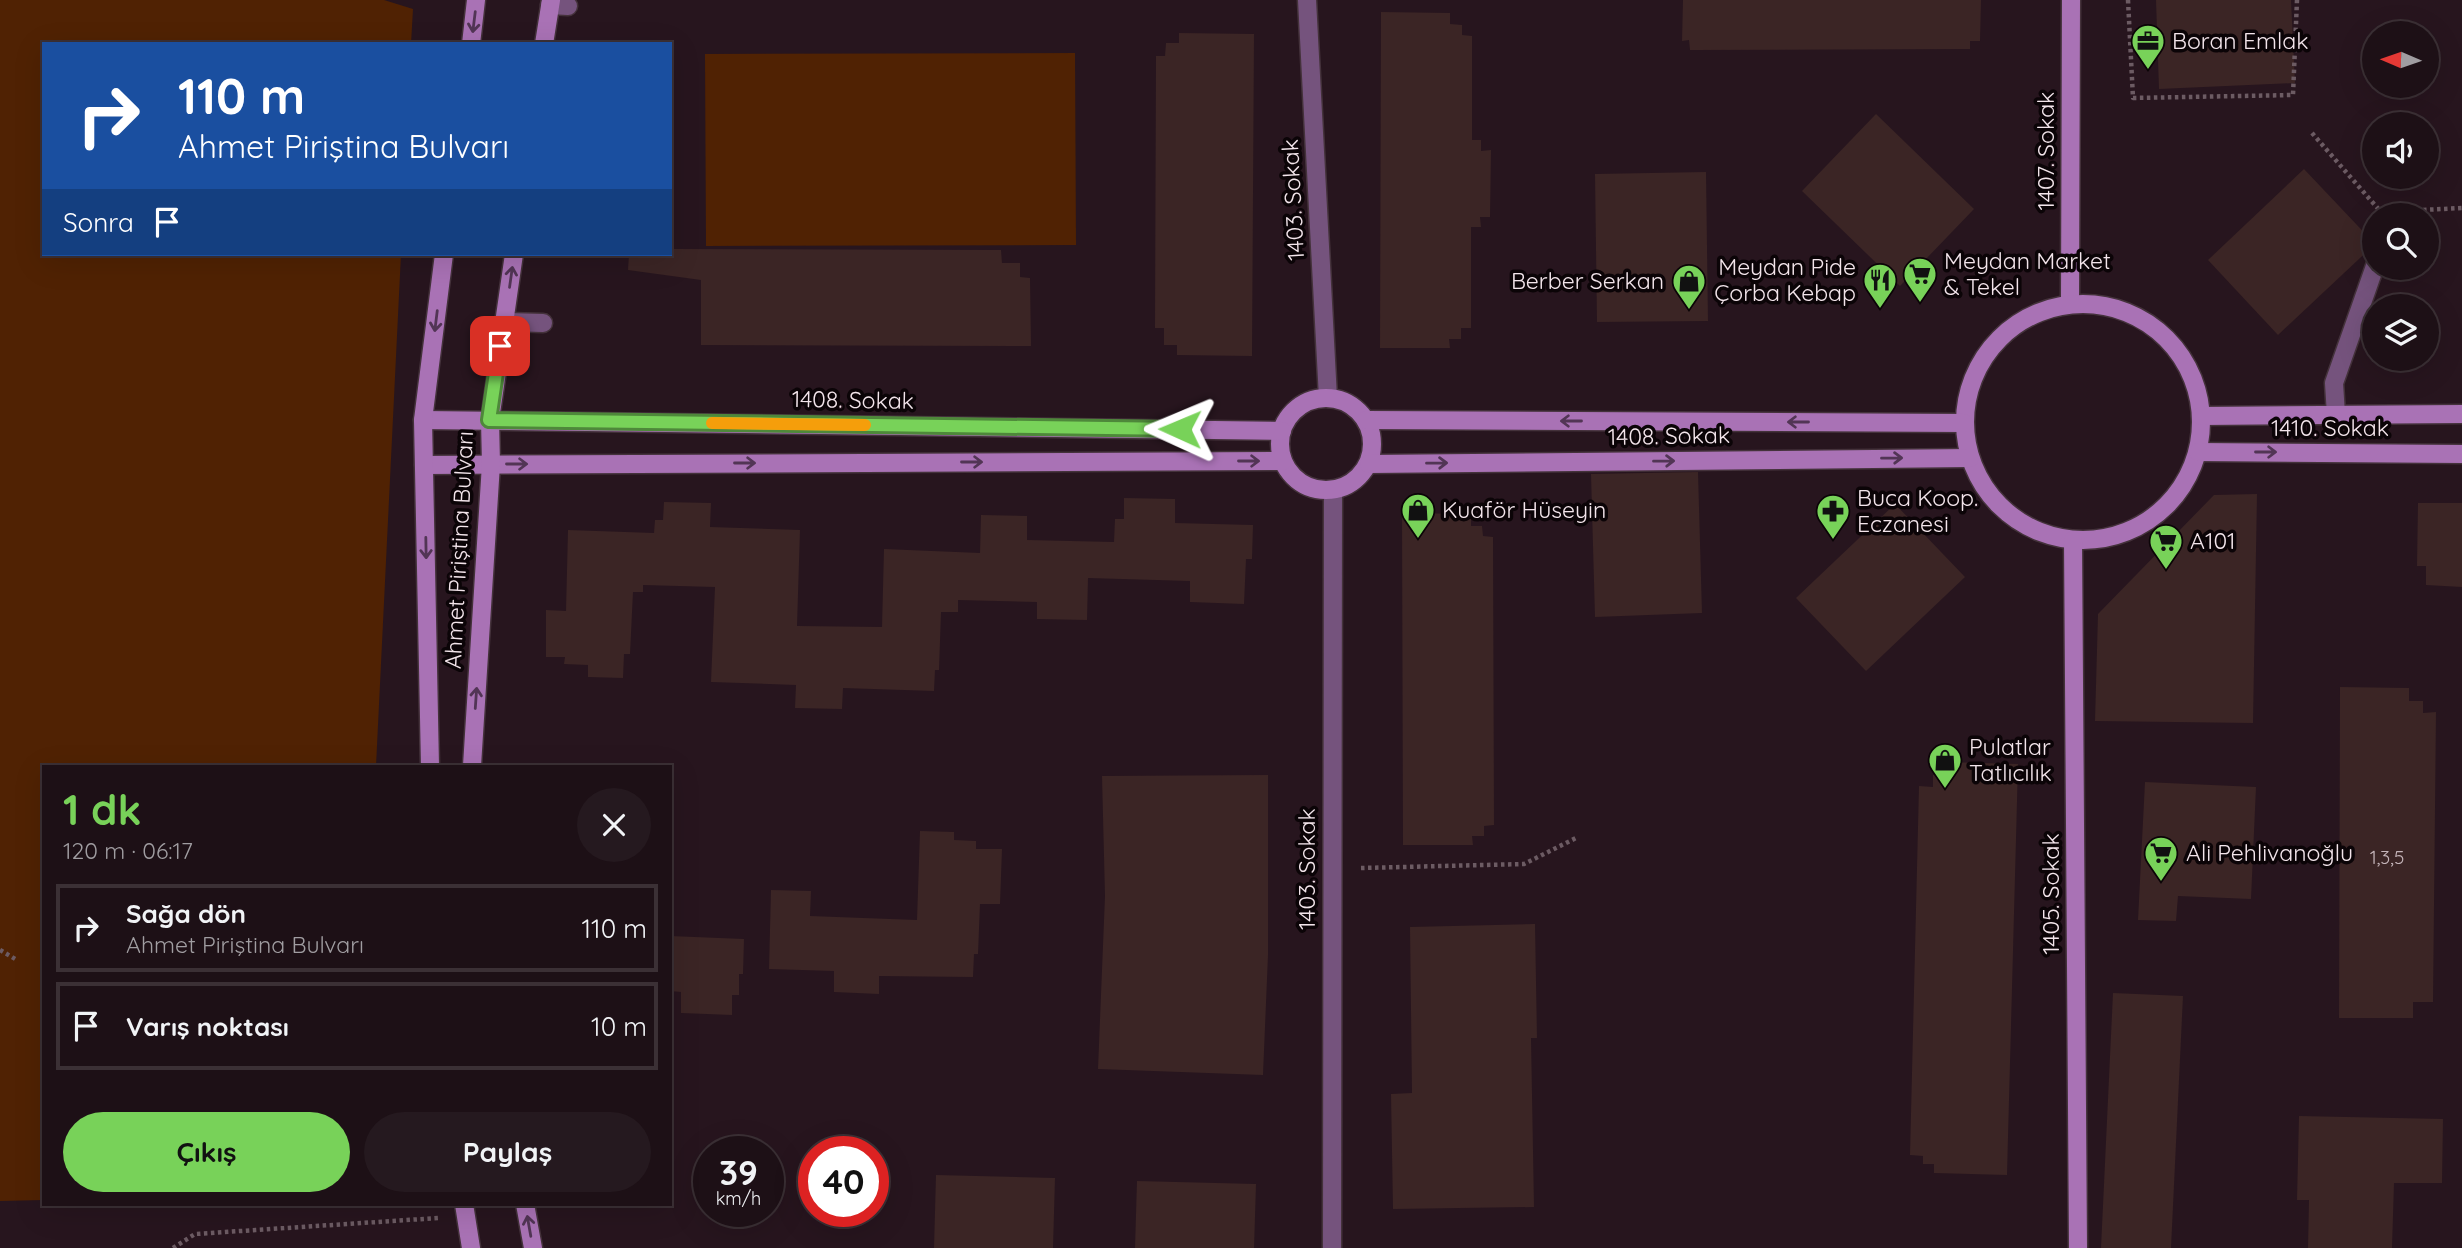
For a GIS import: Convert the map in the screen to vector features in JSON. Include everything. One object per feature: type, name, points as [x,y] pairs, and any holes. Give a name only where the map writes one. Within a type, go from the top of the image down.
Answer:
[{"type":"street","points":[[471,42],[476,0]]},
{"type":"street","name":"1403. Sokak","points":[[1307,0],[1328,398]]},
{"type":"street","name":"1407. Sokak","points":[[2070,303],[2071,0]]},
{"type":"street","points":[[545,42],[556,4]]},
{"type":"street","name":"Ahmet Piriştina Bulvarı","points":[[429,765],[423,420],[444,256]]},
{"type":"street","name":"Ahmet Piriştina Bulvarı","points":[[472,765],[491,464],[489,420],[514,256]]},
{"type":"street","points":[[2336,415],[2334,383],[2370,280]]},
{"type":"street","points":[[2070,303],[2109,305],[2144,319],[2174,344],[2194,377],[2202,415],[2198,452],[2185,483],[2164,509],[2137,528],[2105,538],[2073,540],[2039,532],[2009,514],[1985,489],[1970,458],[1964,423],[1969,388],[1983,357],[2007,330],[2036,312],[2070,303]]},
{"type":"street","points":[[504,322],[543,323]]},
{"type":"street","points":[[1328,398],[1356,408],[1366,420],[1372,434],[1373,449],[1369,464],[1348,485],[1333,490],[1318,490],[1303,484],[1291,474],[1283,461],[1280,446],[1282,431],[1299,406],[1328,398]]},
{"type":"street","name":"1410. Sokak","points":[[2202,415],[2462,414]]},
{"type":"street","name":"1408. Sokak","points":[[423,420],[1282,431]]},
{"type":"street","name":"1408. Sokak","points":[[1366,420],[1964,423]]},
{"type":"street","name":"1410. Sokak","points":[[2198,452],[2462,454]]},
{"type":"street","name":"1408. Sokak","points":[[1369,464],[1970,458]]},
{"type":"street","points":[[424,465],[1283,461]]},
{"type":"street","name":"1403. Sokak","points":[[1332,1248],[1333,490]]},
{"type":"street","name":"1405. Sokak","points":[[2073,540],[2078,1248]]},
{"type":"street","points":[[525,1206],[533,1248]]},
{"type":"street","points":[[465,1210],[471,1248]]},
{"type":"path","points":[[2128,0],[2133,98],[2292,95],[2297,0]]},
{"type":"path","points":[[2312,133],[2372,203]]},
{"type":"path","points":[[2439,210],[2462,208]]},
{"type":"path","points":[[1332,869],[1524,864],[1577,837]]},
{"type":"path","points":[[0,950],[17,960]]},
{"type":"path","points":[[173,1248],[195,1234],[465,1210]]},
{"type":"shaded area","points":[[0,0],[384,0],[413,9],[411,42],[42,42],[42,256],[401,256],[376,765],[42,765],[42,1200],[0,1201]]},
{"type":"shaded area","points":[[1075,53],[1076,245],[706,246],[705,54]]},
{"type":"building","points":[[1683,0],[1981,0],[1980,41],[1970,41],[1970,49],[1690,50],[1689,40],[1682,41]]},
{"type":"building","points":[[2156,0],[2291,0],[2295,83],[2159,89]]},
{"type":"building","points":[[1381,12],[1450,13],[1450,24],[1462,25],[1462,35],[1472,36],[1472,140],[1481,140],[1481,151],[1491,150],[1490,217],[1480,217],[1481,227],[1471,227],[1471,328],[1461,328],[1461,339],[1449,339],[1450,348],[1380,348]]},
{"type":"building","points":[[1179,33],[1254,34],[1252,356],[1177,355],[1177,345],[1164,345],[1164,328],[1155,328],[1156,56],[1165,56],[1166,43],[1179,43]]},
{"type":"building","points":[[1876,114],[1974,209],[1900,286],[1802,191]]},
{"type":"building","points":[[2304,169],[2362,230],[2362,256],[2278,335],[2208,260]]},
{"type":"building","points":[[1706,172],[1708,321],[1597,322],[1595,174]]},
{"type":"building","points":[[672,249],[1001,250],[1002,263],[1020,263],[1020,277],[1030,278],[1031,346],[701,345],[701,280],[628,270],[629,256],[672,256]]},
{"type":"building","points":[[1698,472],[1702,613],[1595,617],[1591,474]]},
{"type":"building","points":[[2257,494],[2253,723],[2095,721],[2098,614],[2214,495]]},
{"type":"building","points":[[1124,498],[1175,499],[1175,523],[1253,525],[1252,559],[1246,559],[1244,604],[1190,602],[1190,581],[1088,578],[1087,620],[1037,619],[1037,602],[958,600],[958,612],[941,612],[939,670],[935,670],[934,691],[843,688],[842,709],[795,708],[796,685],[711,682],[715,587],[643,585],[643,592],[633,592],[630,654],[624,654],[623,678],[588,677],[588,665],[564,664],[565,657],[546,657],[546,610],[566,611],[568,530],[654,533],[655,520],[663,520],[664,502],[711,503],[710,527],[800,530],[797,626],[882,627],[884,549],[980,553],[981,515],[1027,516],[1027,540],[1114,542],[1115,519],[1124,519]]},
{"type":"building","points":[[2418,503],[2462,503],[2462,587],[2426,585],[2426,566],[2417,566]]},
{"type":"building","points":[[1895,504],[1965,577],[1866,671],[1796,598]]},
{"type":"building","points":[[1402,513],[1471,514],[1471,526],[1482,526],[1483,536],[1493,537],[1494,825],[1484,826],[1484,836],[1472,836],[1473,845],[1403,845]]},
{"type":"building","points":[[2340,687],[2409,688],[2409,701],[2423,701],[2423,713],[2436,712],[2433,1002],[2413,1002],[2413,1018],[2339,1018]]},
{"type":"building","points":[[1945,762],[2018,764],[2007,1175],[1934,1173],[1934,1164],[1923,1164],[1923,1156],[1910,1155],[1919,786],[1933,787],[1933,775],[1944,775]]},
{"type":"building","points":[[1268,775],[1268,955],[1263,1075],[1098,1069],[1105,896],[1102,776]]},
{"type":"building","points":[[2145,782],[2256,787],[2251,899],[2178,896],[2176,921],[2138,920]]},
{"type":"building","points":[[920,831],[954,832],[954,840],[976,841],[976,849],[1002,849],[1000,904],[980,904],[978,954],[974,954],[973,977],[879,976],[879,994],[834,992],[834,971],[769,969],[771,890],[811,891],[810,916],[917,920]]},
{"type":"building","points":[[1535,924],[1537,1038],[1531,1038],[1534,1207],[1393,1209],[1391,1094],[1412,1093],[1410,927]]},
{"type":"building","points":[[672,936],[744,939],[743,974],[739,974],[739,995],[732,995],[732,1015],[681,1013],[681,992],[672,991]]},
{"type":"building","points":[[2113,993],[2183,996],[2171,1248],[2101,1248]]},
{"type":"building","points":[[2299,1116],[2443,1119],[2442,1183],[2394,1183],[2392,1248],[2308,1248],[2309,1200],[2297,1200]]},
{"type":"building","points":[[936,1175],[1055,1178],[1053,1248],[934,1248]]},
{"type":"building","points":[[1137,1181],[1256,1184],[1254,1248],[1135,1248]]},
{"type":"slow traffic","points":[[712,423],[865,425]]},
{"type":"place","name":"Boran Emlak","points":[[2148,71]]},
{"type":"place","name":"Meydan Market & Tekel","points":[[1920,304]]},
{"type":"place","name":"Meydan Pide Çorba Kebap","points":[[1880,310]]},
{"type":"place","name":"Berber Serkan","points":[[1689,311]]},
{"type":"place","name":"Kuaför Hüseyin","points":[[1418,540]]},
{"type":"place","name":"Buca Koop. Eczanesi","points":[[1833,541]]},
{"type":"place","name":"A101","points":[[2166,571]]},
{"type":"place","name":"Pulatlar Tatlıcılık","points":[[1945,790]]},
{"type":"place","name":"Ali Pehlivanoğlu","points":[[2161,883]]},
{"type":"route","points":[[500,346],[489,420],[1180,429]]}]
